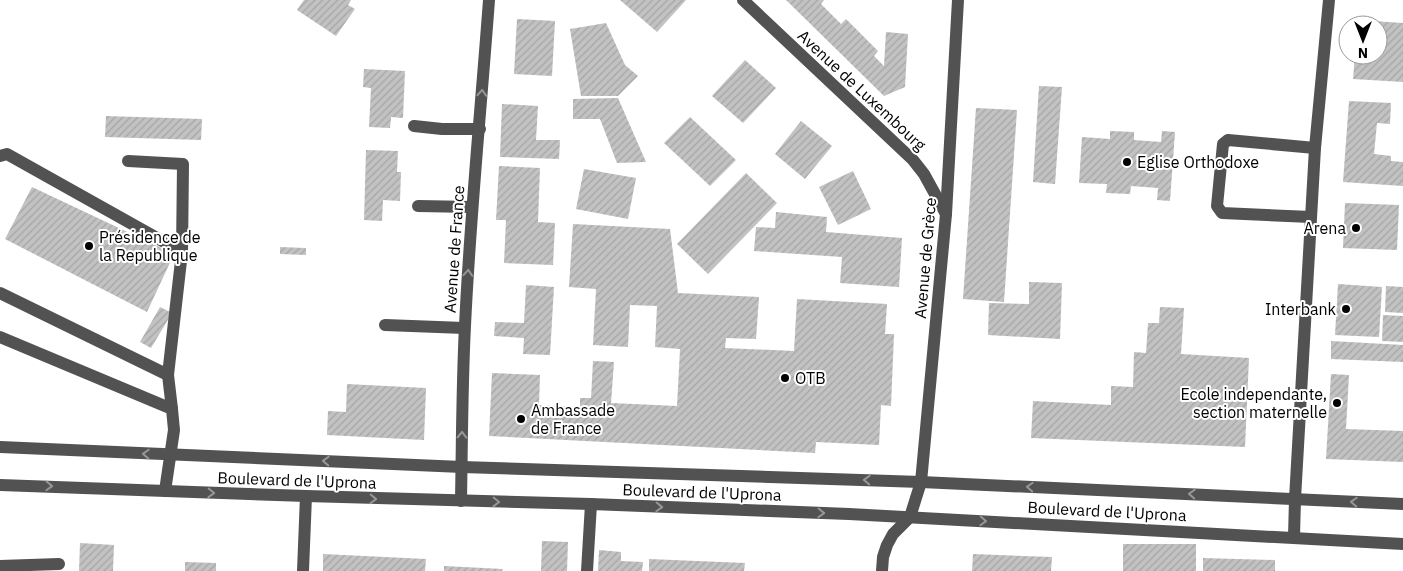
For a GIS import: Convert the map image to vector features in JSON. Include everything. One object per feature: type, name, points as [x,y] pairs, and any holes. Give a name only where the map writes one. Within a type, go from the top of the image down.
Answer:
[{"type":"street","name":"Avenue de France","points":[[461,501],[464,328],[489,0]]},
{"type":"street","name":"Avenue de Luxembourg","points":[[743,0],[913,160],[924,174],[946,214]]},
{"type":"street","name":"Avenue de Grèce","points":[[910,518],[921,482],[946,214],[958,0]]},
{"type":"street","points":[[1294,537],[1315,148],[1329,0]]},
{"type":"street","points":[[414,126],[442,129],[480,129]]},
{"type":"street","points":[[1311,216],[1222,213],[1216,206],[1224,144],[1228,140],[1315,148]]},
{"type":"street","points":[[0,156],[7,154],[182,252]]},
{"type":"street","points":[[128,161],[184,164],[182,252],[168,375],[174,430],[165,491]]},
{"type":"street","points":[[418,206],[472,206]]},
{"type":"street","points":[[0,293],[168,375]]},
{"type":"street","points":[[385,326],[464,328]]},
{"type":"street","points":[[0,337],[172,409]]},
{"type":"street","name":"Boulevard de l'Uprona","points":[[0,447],[462,467],[921,482],[1403,504]]},
{"type":"street","name":"Boulevard de l'Uprona","points":[[0,484],[306,496],[591,504],[910,518],[1403,544]]},
{"type":"street","points":[[303,571],[306,496]]},
{"type":"street","points":[[587,571],[591,504]]},
{"type":"street","points":[[882,571],[883,557],[893,534],[910,518]]},
{"type":"street","points":[[0,566],[59,564]]},
{"type":"building","points":[[304,0],[351,0],[348,5],[355,9],[336,36],[297,10]]},
{"type":"building","points":[[620,0],[686,0],[657,32]]},
{"type":"building","points":[[786,0],[824,0],[821,4],[841,24],[846,19],[878,51],[874,56],[884,66],[886,32],[908,34],[905,87],[884,96]]},
{"type":"building","points":[[517,19],[555,21],[552,76],[514,74]]},
{"type":"building","points":[[1388,22],[1403,23],[1403,82],[1353,79],[1354,65],[1388,65]]},
{"type":"building","points":[[606,23],[625,65],[638,76],[618,96],[581,96],[570,29]]},
{"type":"building","points":[[745,60],[776,88],[743,123],[712,96]]},
{"type":"building","points":[[364,69],[405,71],[403,118],[391,117],[390,128],[369,127],[371,88],[363,87]]},
{"type":"building","points":[[1039,86],[1062,87],[1055,184],[1033,182]]},
{"type":"building","points":[[618,98],[646,162],[617,163],[600,119],[573,119],[573,99]]},
{"type":"building","points":[[1349,101],[1391,103],[1390,124],[1377,123],[1374,154],[1391,156],[1391,161],[1403,162],[1403,186],[1343,182]]},
{"type":"building","points":[[502,104],[538,106],[536,140],[560,140],[559,159],[500,157]]},
{"type":"building","points":[[976,108],[1017,110],[1004,302],[963,299]]},
{"type":"building","points":[[106,116],[202,119],[201,140],[105,137]]},
{"type":"building","points":[[690,117],[736,160],[710,186],[664,143]]},
{"type":"building","points":[[801,121],[832,146],[805,179],[775,154]]},
{"type":"building","name":"Eglise Orthodoxe","points":[[1110,131],[1134,132],[1134,140],[1161,142],[1162,131],[1175,132],[1170,201],[1157,200],[1158,188],[1131,186],[1130,194],[1106,193],[1107,184],[1079,183],[1082,137],[1110,139]]},
{"type":"building","points":[[366,150],[398,151],[397,172],[401,172],[400,201],[383,200],[382,221],[364,220]]},
{"type":"building","points":[[499,166],[540,168],[538,222],[555,223],[553,265],[504,263],[506,220],[496,220]]},
{"type":"building","points":[[584,169],[636,178],[628,219],[576,209]]},
{"type":"building","points":[[853,171],[871,209],[838,225],[819,187]]},
{"type":"building","points":[[746,173],[777,203],[708,274],[677,244]]},
{"type":"building","name":"Présidence de la Republique","points":[[32,187],[174,254],[147,312],[5,239]]},
{"type":"building","points":[[1345,203],[1399,205],[1397,250],[1343,248]]},
{"type":"building","points":[[776,212],[827,217],[826,232],[902,238],[899,287],[840,283],[842,257],[754,251],[756,227],[775,228]]},
{"type":"building","points":[[573,224],[670,229],[678,293],[759,297],[756,339],[726,338],[725,348],[794,351],[797,299],[887,304],[885,334],[894,334],[891,406],[881,405],[879,445],[816,442],[815,453],[489,436],[492,373],[540,375],[539,405],[580,407],[580,398],[591,398],[593,361],[614,362],[611,403],[677,406],[680,349],[655,347],[657,306],[630,305],[628,347],[593,345],[596,289],[569,287]]},
{"type":"building","points":[[280,247],[306,248],[306,255],[280,254]]},
{"type":"building","points":[[1029,282],[1062,283],[1060,339],[988,335],[989,303],[1029,304]]},
{"type":"building","points":[[1338,284],[1382,287],[1379,337],[1335,335]]},
{"type":"building","points":[[526,285],[554,287],[550,355],[523,354],[524,338],[494,336],[495,322],[524,323]]},
{"type":"building","points":[[1386,286],[1403,287],[1403,313],[1385,312]]},
{"type":"building","points":[[160,307],[172,313],[151,348],[140,342]]},
{"type":"building","points":[[1160,307],[1184,308],[1181,354],[1249,358],[1245,447],[1031,438],[1033,401],[1111,405],[1111,386],[1133,387],[1134,352],[1146,353],[1148,323],[1159,323]]},
{"type":"building","points":[[1383,315],[1403,316],[1403,342],[1382,341]]},
{"type":"building","points":[[1331,341],[1403,345],[1403,362],[1331,359]]},
{"type":"building","points":[[1331,374],[1349,375],[1346,429],[1403,431],[1403,462],[1326,459]]},
{"type":"building","points":[[347,384],[426,388],[424,440],[327,435],[328,411],[346,412]]},
{"type":"building","points":[[542,541],[568,542],[567,571],[541,571]]},
{"type":"building","points":[[80,543],[114,545],[113,571],[79,571]]},
{"type":"building","points":[[1123,544],[1196,544],[1196,571],[1123,571]]},
{"type":"building","points":[[599,550],[621,552],[621,561],[643,562],[642,571],[598,571]]},
{"type":"building","points":[[323,554],[426,559],[425,571],[323,571]]},
{"type":"building","points":[[973,554],[1052,557],[1051,571],[972,571]]},
{"type":"building","points":[[1203,558],[1275,560],[1275,571],[1203,571]]},
{"type":"building","points":[[649,559],[745,563],[744,571],[649,571]]},
{"type":"building","points":[[185,562],[216,563],[216,571],[185,571]]},
{"type":"building","points":[[444,566],[503,569],[502,571],[444,571]]},
{"type":"place","name":"Eglise Orthodoxe","points":[[1127,162]]},
{"type":"place","name":"Arena","points":[[1356,228]]},
{"type":"place","name":"Présidence de la Republique","points":[[89,246]]},
{"type":"place","name":"Interbank","points":[[1346,309]]},
{"type":"place","name":"OTB","points":[[785,378]]},
{"type":"place","name":"Ecole independante, section maternelle","points":[[1337,403]]},
{"type":"place","name":"Ambassade de France","points":[[521,419]]}]
